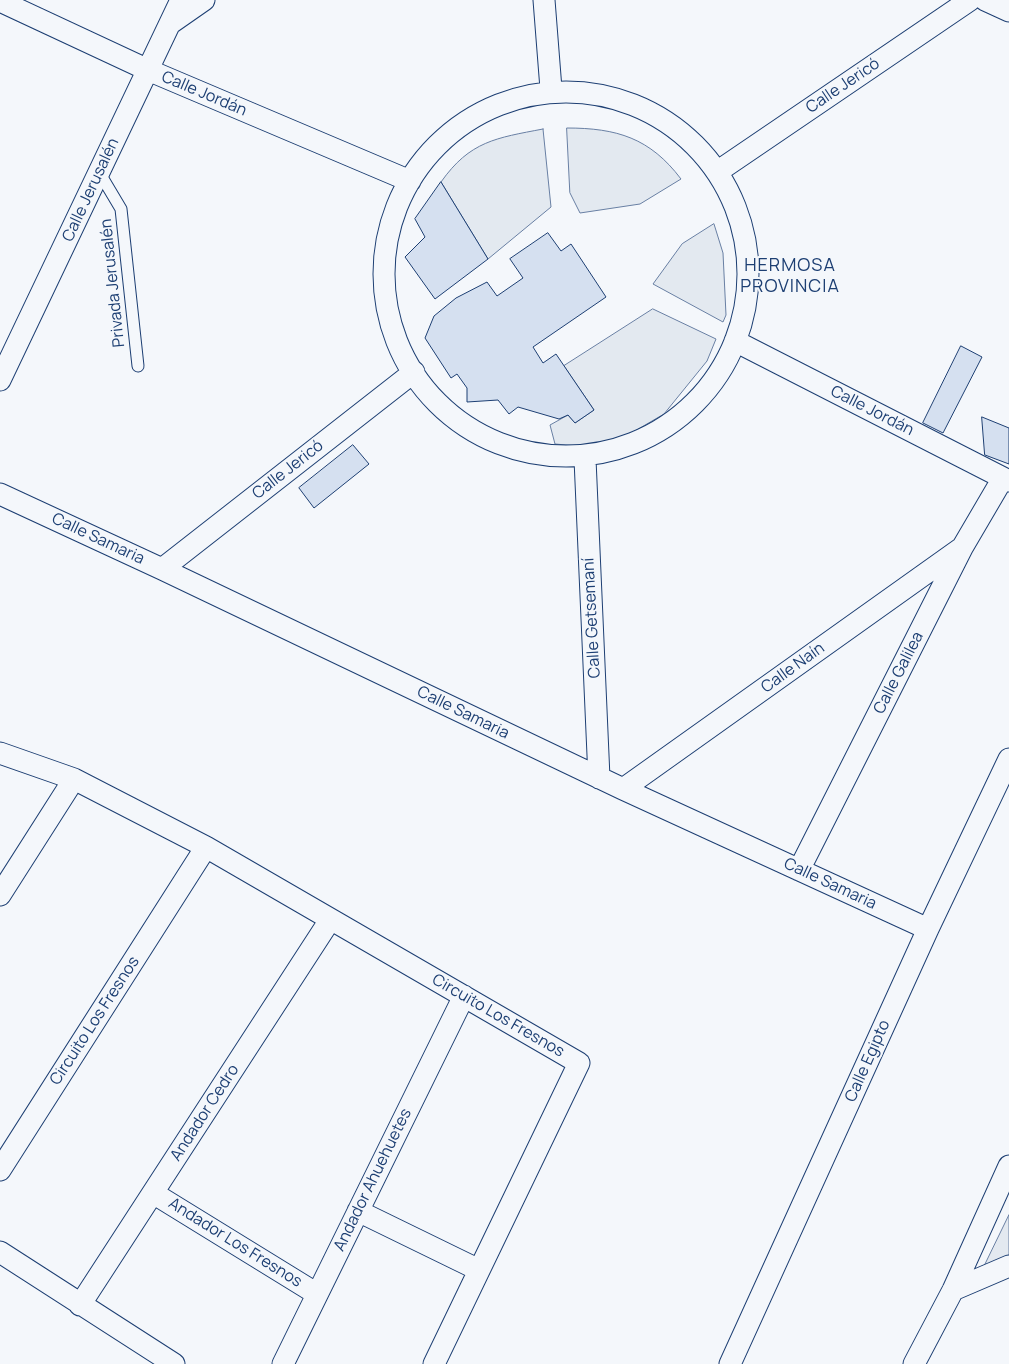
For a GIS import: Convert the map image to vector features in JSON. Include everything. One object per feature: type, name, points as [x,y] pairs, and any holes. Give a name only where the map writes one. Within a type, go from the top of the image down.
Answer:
[{"type":"street","name":"Calle Jerusalén","points":[[0,380],[181,0]]},
{"type":"street","points":[[170,24],[204,0]]},
{"type":"street","points":[[544,0],[551,89]]},
{"type":"street","name":"Calle Jericó","points":[[717,172],[970,0]]},
{"type":"street","points":[[985,0],[1009,11]]},
{"type":"street","name":"Calle Jordán","points":[[0,1],[148,70],[410,181]]},
{"type":"street","points":[[551,89],[596,92],[633,103],[684,134],[717,172],[724,184],[745,242],[748,275],[735,341],[694,404],[650,441],[607,458],[585,459],[499,444],[466,427],[433,399],[403,356],[386,304],[384,256],[395,209],[424,157],[452,130],[491,106],[551,89]]},
{"type":"street","name":"Calle Jordán","points":[[735,341],[1006,479]]},
{"type":"street","name":"Calle Jericó","points":[[162,569],[414,372]]},
{"type":"street","name":"Calle Getsemaní","points":[[585,459],[599,778]]},
{"type":"street","name":"Calle Galilea","points":[[799,870],[962,548],[1006,479]]},
{"type":"street","name":"Calle Samaria","points":[[0,494],[162,569],[599,778],[928,929]]},
{"type":"street","name":"Calle Naín","points":[[623,789],[962,548]]},
{"type":"street","name":"Circuito Los Fresnos","points":[[0,753],[74,779],[206,847],[579,1063],[434,1364]]},
{"type":"street","name":"Calle Egipto","points":[[730,1364],[928,929],[1009,759]]},
{"type":"street","points":[[0,895],[74,779]]},
{"type":"street","name":"Circuito Los Fresnos","points":[[0,1170],[206,847]]},
{"type":"street","name":"Andador Cedro","points":[[80,1305],[330,920]]},
{"type":"street","name":"Andador Ahuehuetes","points":[[283,1364],[464,996]]},
{"type":"street","points":[[914,1364],[953,1290],[1009,1166]]},
{"type":"street","name":"Andador Los Fresnos","points":[[153,1193],[317,1294]]},
{"type":"street","points":[[358,1211],[479,1270]]},
{"type":"street","points":[[0,1252],[174,1364]]},
{"type":"street","points":[[953,1290],[1009,1266]]},
{"type":"lane","name":"Privada Jerusalén","points":[[99,172],[122,209],[138,366]]},
{"type":"shaded area","points":[[567,128],[602,130],[631,138],[657,154],[681,179],[640,204],[580,213],[570,193]]},
{"type":"shaded area","points":[[543,129],[551,207],[488,259],[441,182],[463,158],[485,144],[511,135]]},
{"type":"shaded area","points":[[714,224],[723,253],[726,315],[723,322],[653,284],[682,244]]},
{"type":"shaded area","points":[[653,309],[716,339],[707,361],[664,414],[616,442],[589,447],[555,444],[550,425],[568,415],[575,423],[594,410],[564,366]]},
{"type":"shaded area","points":[[1009,1215],[1009,1266],[979,1277]]},
{"type":"building","points":[[441,182],[488,259],[435,299],[405,257],[425,237],[415,219]]},
{"type":"building","points":[[548,233],[561,251],[571,244],[606,297],[533,347],[543,363],[556,354],[594,410],[575,423],[568,415],[559,419],[518,407],[509,414],[498,400],[467,402],[467,388],[457,374],[451,378],[425,338],[434,316],[456,298],[487,282],[497,296],[523,278],[510,259]]},
{"type":"building","points":[[961,346],[982,357],[943,433],[923,423]]},
{"type":"building","points":[[982,417],[1009,428],[1009,464],[985,455]]},
{"type":"building","points":[[353,445],[369,464],[314,508],[299,488]]},
{"type":"district","name":"HERMOSA PROVINCIA","points":[[790,276]]}]
